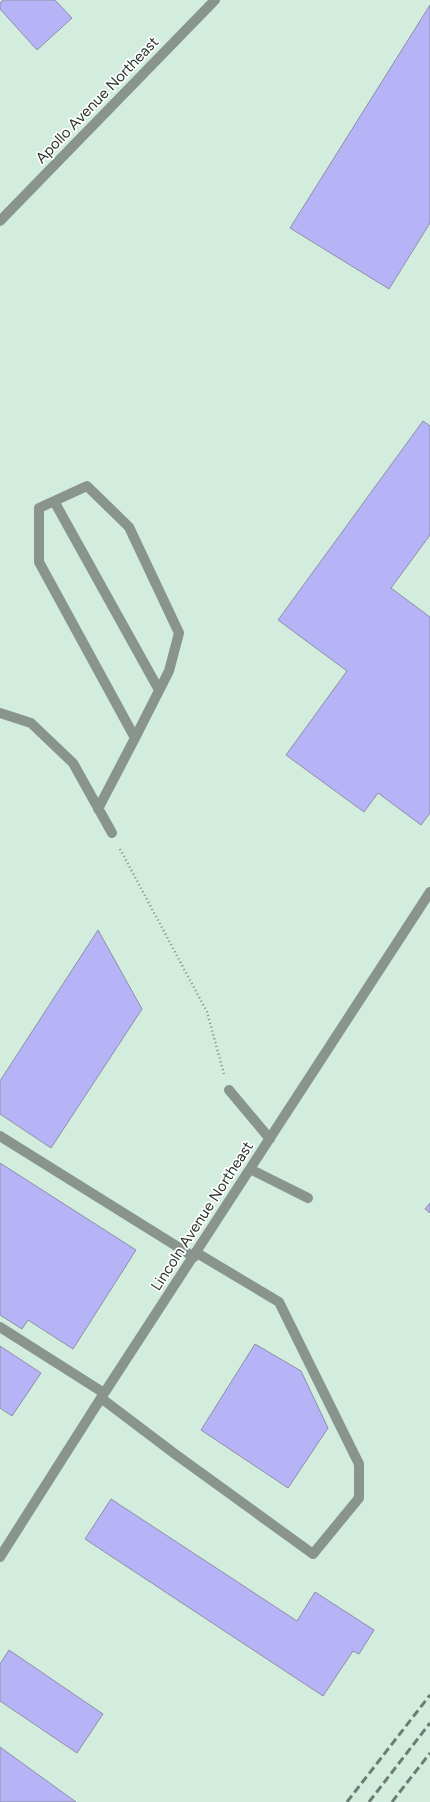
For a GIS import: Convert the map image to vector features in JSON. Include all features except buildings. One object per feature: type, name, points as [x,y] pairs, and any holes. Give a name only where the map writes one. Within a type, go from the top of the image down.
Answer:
[{"type":"street","name":"Apollo Avenue Northeast","points":[[0,221],[215,0]]},
{"type":"street","points":[[98,809],[135,738],[169,671],[179,633],[129,527],[87,486],[39,508],[39,562],[135,738]]},
{"type":"street","points":[[54,501],[159,690]]},
{"type":"street","points":[[0,713],[31,723],[73,763],[112,833]]},
{"type":"street","name":"Lincoln Avenue Northeast","points":[[0,1557],[103,1395],[430,892]]},
{"type":"street","points":[[229,1090],[270,1139]]},
{"type":"street","points":[[0,1136],[195,1255],[279,1302],[358,1464],[359,1498],[313,1554],[175,1454],[103,1395],[0,1328]]},
{"type":"street","points":[[250,1169],[308,1198]]},
{"type":"path","points":[[112,833],[206,1012],[229,1090]]},
{"type":"railway","points":[[347,1802],[430,1695]]},
{"type":"railway","points":[[369,1802],[430,1723]]},
{"type":"railway","points":[[392,1802],[430,1753]]}]
